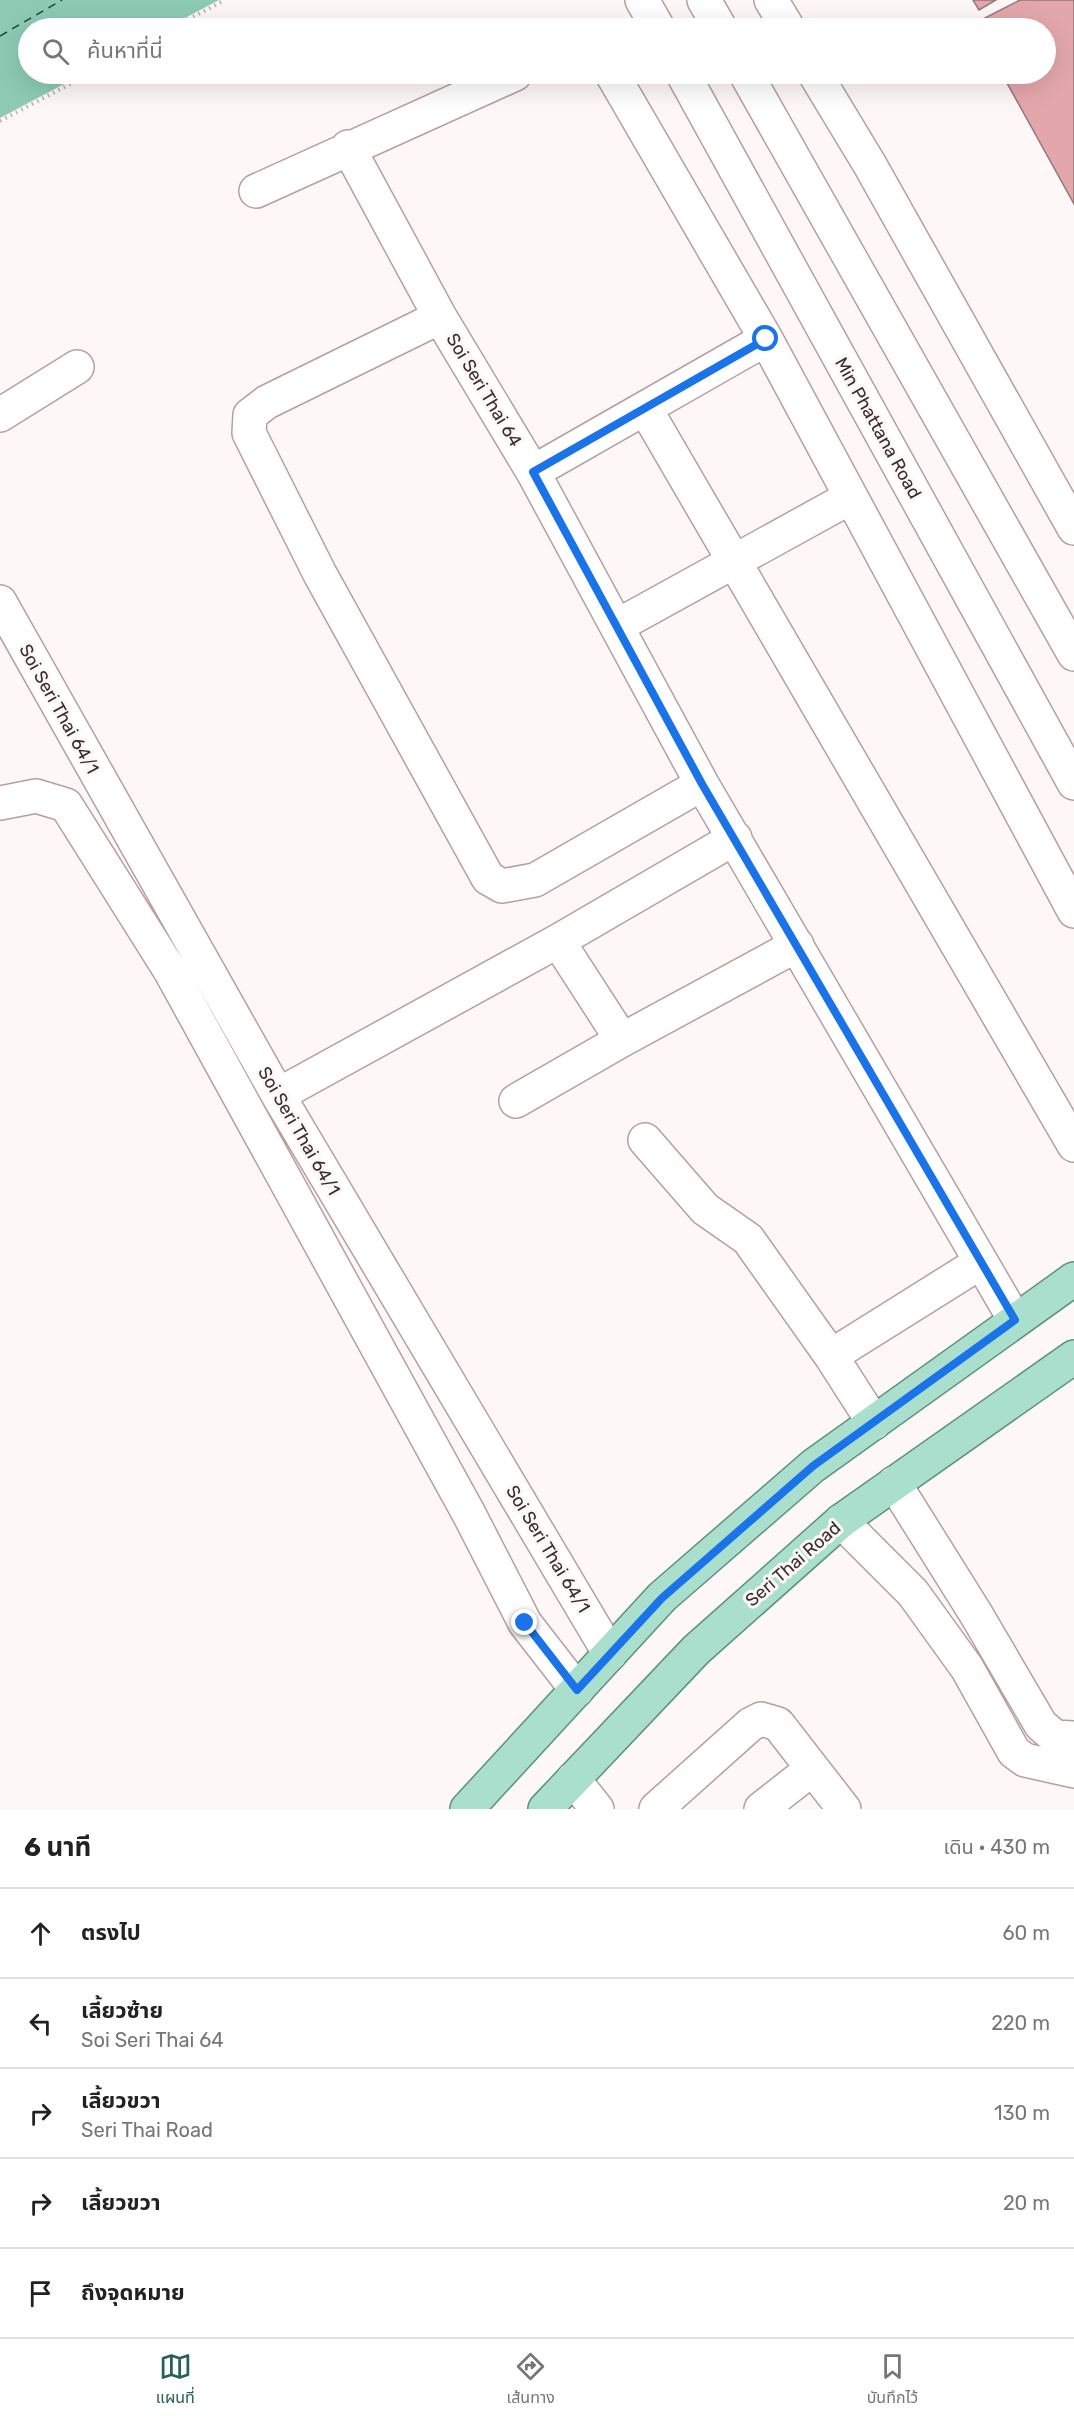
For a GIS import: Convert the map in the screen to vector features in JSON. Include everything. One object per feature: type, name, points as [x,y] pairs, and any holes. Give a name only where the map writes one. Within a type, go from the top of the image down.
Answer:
[{"type":"main road","points":[[467,1809],[671,1590],[813,1466],[1074,1279]]},
{"type":"main road","name":"Seri Thai Road","points":[[545,1809],[696,1650],[841,1521],[1074,1356]]},
{"type":"street","points":[[642,0],[652,18]]},
{"type":"street","points":[[771,0],[782,18]]},
{"type":"street","points":[[256,191],[348,147],[492,84]]},
{"type":"street","points":[[618,84],[766,339],[1074,911]]},
{"type":"street","name":"Min Phattana Road","points":[[688,84],[1074,783]]},
{"type":"street","points":[[752,84],[1074,654]]},
{"type":"street","points":[[821,84],[870,165],[1074,528]]},
{"type":"street","name":"Soi Seri Thai 64","points":[[348,147],[440,317],[533,472],[702,784],[1015,1320]]},
{"type":"street","points":[[440,317],[267,402],[250,415],[249,433],[320,574],[488,878],[502,886],[535,880],[702,784]]},
{"type":"street","points":[[533,472],[646,410],[766,339]]},
{"type":"street","points":[[0,416],[77,367]]},
{"type":"street","points":[[646,410],[1074,1145]]},
{"type":"street","points":[[617,626],[851,497]]},
{"type":"street","name":"Soi Seri Thai 64/1","points":[[0,602],[278,1095],[610,1654]]},
{"type":"street","points":[[0,802],[36,796],[66,806],[171,972],[469,1514],[525,1623],[577,1690]]},
{"type":"street","points":[[278,1095],[558,941],[735,838]]},
{"type":"street","points":[[558,941],[622,1040]]},
{"type":"street","points":[[516,1101],[622,1040],[797,945]]},
{"type":"street","points":[[645,1140],[705,1209],[748,1239],[831,1356],[874,1422]]},
{"type":"street","points":[[831,1356],[981,1262]]},
{"type":"street","points":[[894,1484],[1041,1725],[1055,1737],[1074,1738]]},
{"type":"street","points":[[841,1521],[913,1593],[967,1668],[1014,1752],[1025,1760],[1074,1772]]},
{"type":"street","points":[[656,1809],[751,1724],[761,1719],[778,1724],[844,1809]]},
{"type":"street","points":[[761,1809],[812,1769]]},
{"type":"street","points":[[573,1779],[597,1809]]},
{"type":"path","points":[[191,18],[225,0]]},
{"type":"path","points":[[0,121],[70,84]]},
{"type":"shaded area","points":[[0,0],[219,0],[185,18],[18,18],[18,84],[64,84],[0,118]]},
{"type":"building","points":[[973,0],[996,0],[979,10]]},
{"type":"building","points":[[1020,0],[1074,0],[1074,204],[1008,84],[1056,84],[1056,18],[985,18]]},
{"type":"ferry route","points":[[31,18],[62,0]]},
{"type":"ferry route","points":[[0,36],[18,26]]},
{"type":"route","points":[[525,1623],[577,1690],[662,1598],[813,1466],[1015,1320],[702,784],[533,472],[646,410],[766,339]]}]
